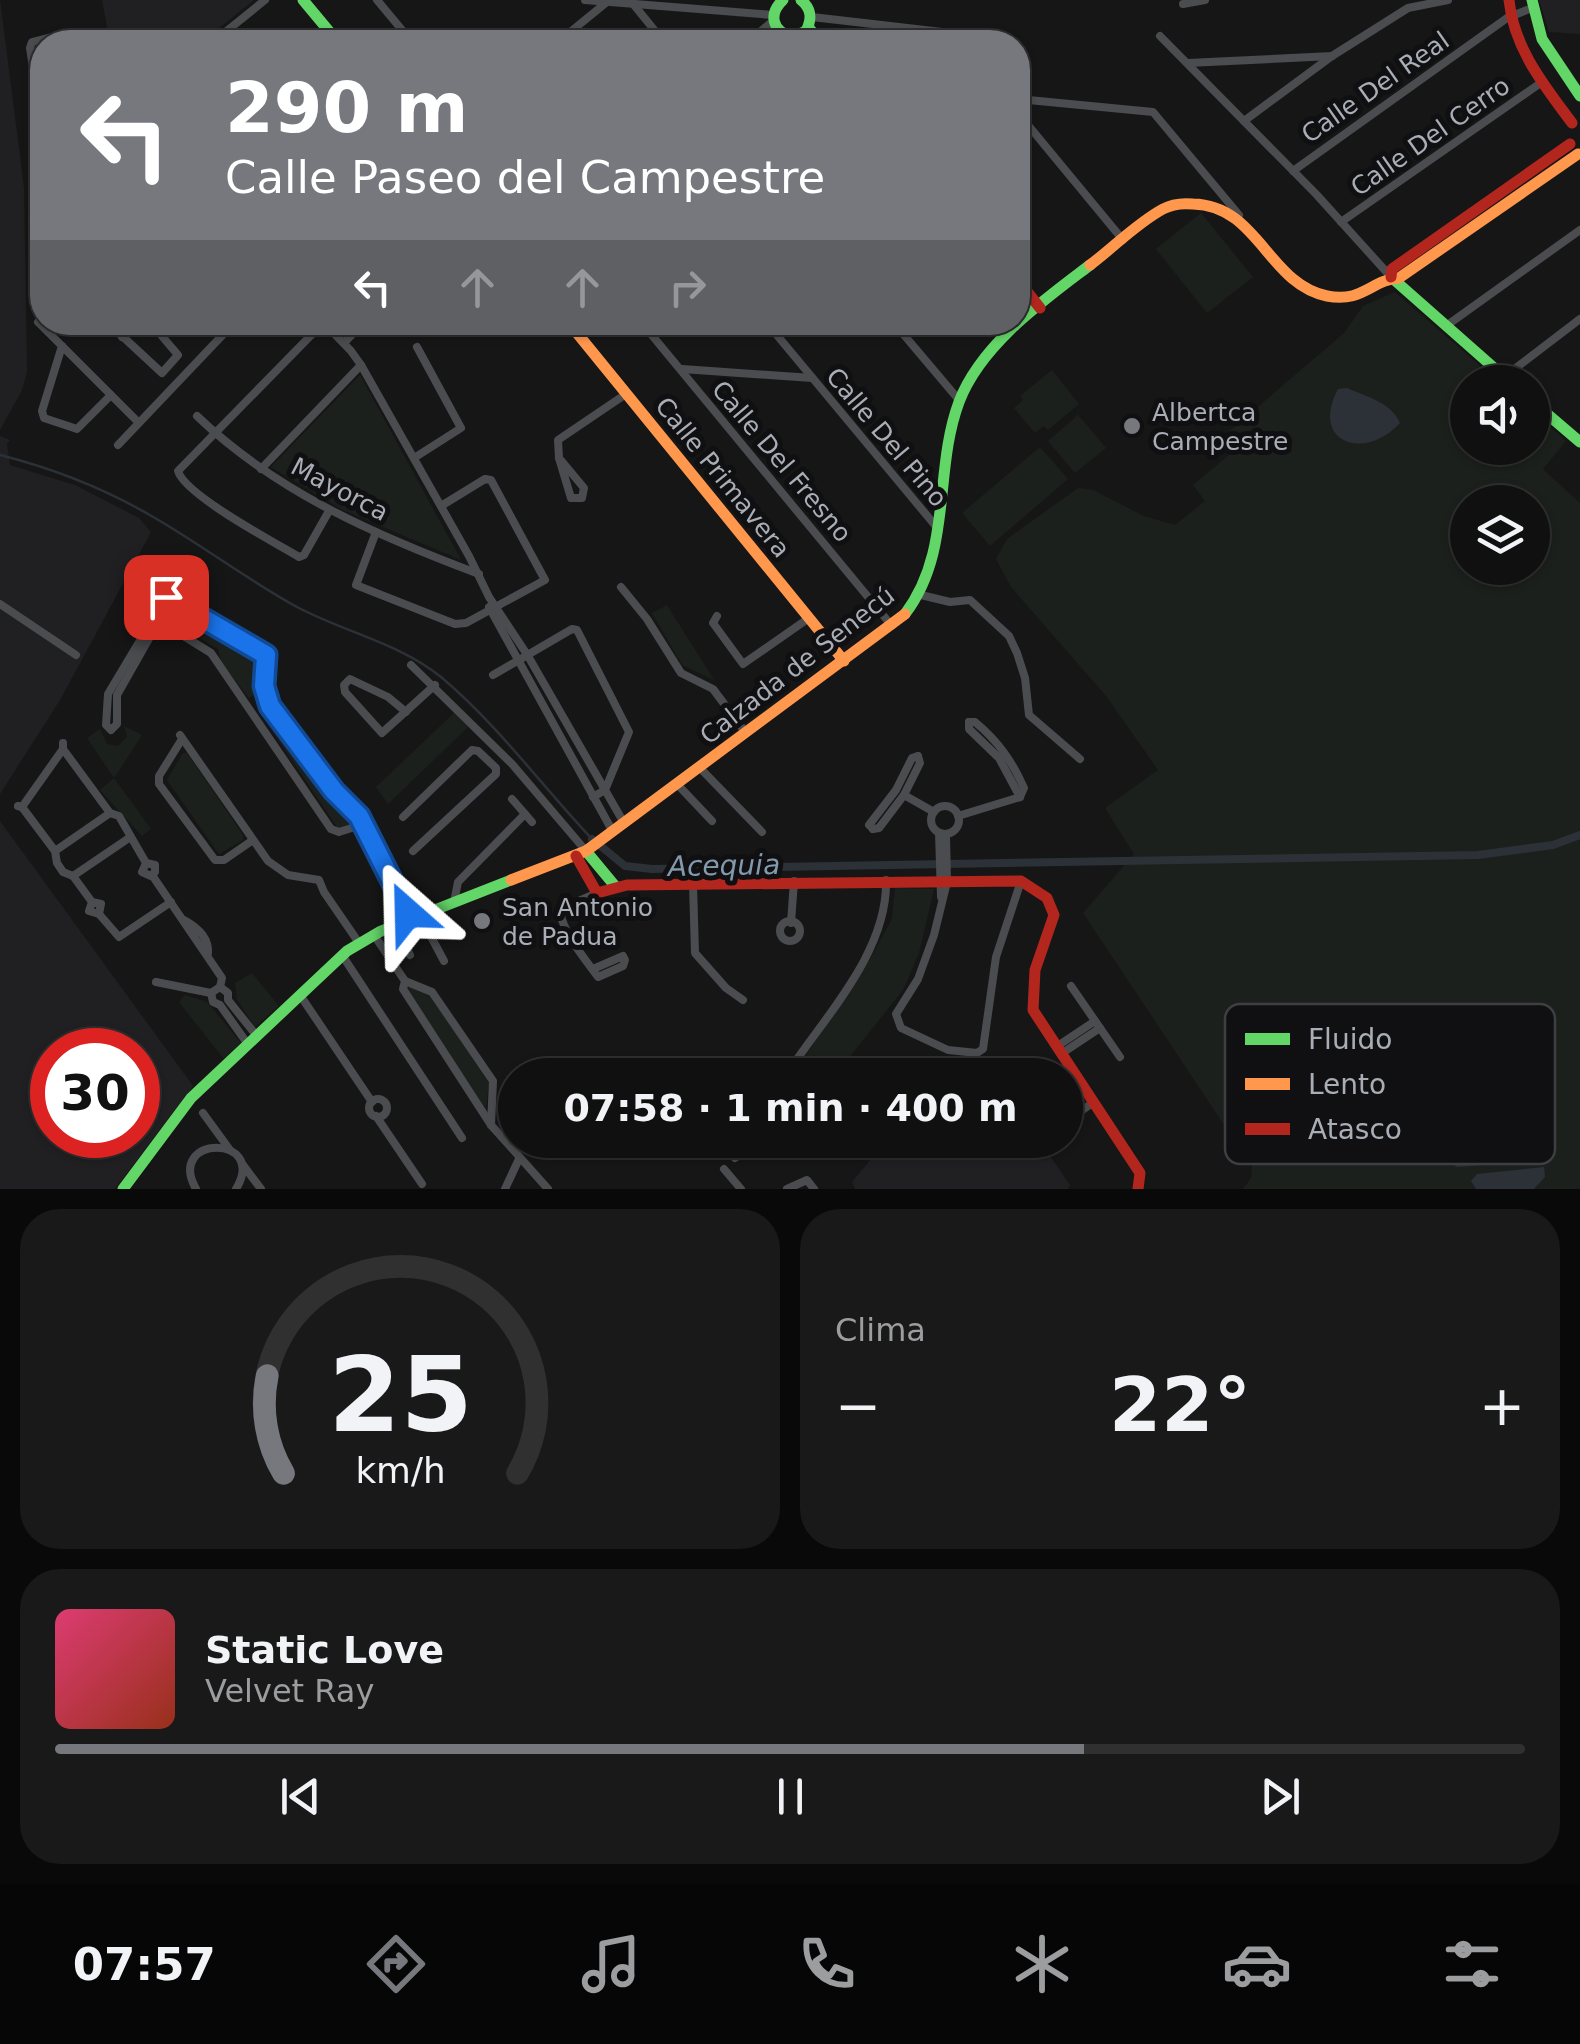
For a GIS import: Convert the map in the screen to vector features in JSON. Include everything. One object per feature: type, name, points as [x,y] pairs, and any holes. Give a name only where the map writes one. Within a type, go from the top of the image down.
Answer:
[{"type":"street","points":[[228,30],[266,0]]},
{"type":"street","points":[[303,0],[328,30]]},
{"type":"street","points":[[377,0],[402,30]]},
{"type":"street","points":[[585,0],[773,18]]},
{"type":"street","points":[[760,30],[784,0]]},
{"type":"street","points":[[800,0],[808,6],[814,30]]},
{"type":"street","points":[[1183,4],[1205,0]]},
{"type":"street","points":[[1396,0],[1408,8]]},
{"type":"street","points":[[1244,120],[1332,56],[1408,8],[1448,0]]},
{"type":"street","points":[[1391,277],[1392,269],[1576,151],[1576,118],[1542,82],[1518,41],[1509,0]]},
{"type":"street","points":[[573,30],[607,2]]},
{"type":"street","points":[[1532,4],[1546,46],[1580,96]]},
{"type":"street","name":"Calle Del Real","points":[[1293,171],[1532,4]]},
{"type":"street","points":[[634,5],[654,30]]},
{"type":"street","points":[[773,18],[776,30]]},
{"type":"street","points":[[805,30],[810,22]]},
{"type":"street","points":[[810,22],[916,30]]},
{"type":"street","points":[[1160,36],[1316,194],[1391,277],[1490,365]]},
{"type":"street","points":[[1188,64],[1332,56]]},
{"type":"street","name":"Calle Del Cerro","points":[[1342,222],[1542,82]]},
{"type":"street","points":[[1030,101],[1153,112],[1287,272],[1310,291],[1346,298],[1364,294],[1391,277]]},
{"type":"street","points":[[1030,128],[1123,241]]},
{"type":"street","name":"Calzada de Senecú","points":[[1030,316],[1172,204],[1210,205],[1242,219]]},
{"type":"street","points":[[1446,326],[1580,230]]},
{"type":"street","points":[[1030,295],[1040,308]]},
{"type":"street","points":[[1524,365],[1580,319]]},
{"type":"street","points":[[1568,327],[1580,337]]},
{"type":"street","points":[[51,335],[138,422]]},
{"type":"street","points":[[124,335],[122,337],[160,373],[171,366],[178,354],[161,335]]},
{"type":"street","points":[[118,445],[222,335]]},
{"type":"street","points":[[311,335],[179,467],[180,478],[206,499],[299,557],[304,555],[329,511]]},
{"type":"street","points":[[336,335],[361,366],[479,574],[516,662],[613,832]]},
{"type":"street","points":[[344,343],[352,335]]},
{"type":"street","name":"Calle Primavera","points":[[578,335],[844,661]]},
{"type":"street","name":"Calle Del Fresno","points":[[653,335],[892,626]]},
{"type":"street","name":"Calle Del Pino","points":[[777,335],[938,530]]},
{"type":"street","points":[[904,335],[959,400]]},
{"type":"street","name":"Calzada de Senecú","points":[[123,1189],[179,1112],[344,953],[374,935],[456,899],[581,854],[892,626],[921,595],[938,530],[945,464],[959,400],[989,353],[1009,335]]},
{"type":"street","points":[[62,346],[42,411],[44,418],[77,429],[111,395]]},
{"type":"street","points":[[414,458],[461,428],[417,348]]},
{"type":"street","points":[[171,366],[181,377]]},
{"type":"street","points":[[261,469],[361,366]]},
{"type":"street","points":[[680,369],[812,378]]},
{"type":"street","points":[[559,458],[584,488],[582,498],[572,498],[559,458],[560,436],[626,394]]},
{"type":"street","name":"Mayorca","points":[[197,416],[261,469],[329,511],[479,574]]},
{"type":"street","points":[[1550,416],[1580,442]]},
{"type":"street","points":[[376,532],[355,580],[357,586],[455,624],[462,625],[546,578],[491,480],[485,479],[441,506]]},
{"type":"street","points":[[621,587],[681,673],[713,689],[746,734]]},
{"type":"street","points":[[921,595],[950,602],[970,600],[1002,629],[1022,664],[1029,715],[1080,759]]},
{"type":"street","points":[[126,670],[117,695],[117,724],[111,730],[106,725],[107,699],[156,619],[162,600],[170,598],[264,653],[264,686],[270,706],[334,791],[359,816],[407,921],[444,961]]},
{"type":"street","points":[[0,604],[76,655]]},
{"type":"street","points":[[493,608],[528,656],[624,824]]},
{"type":"street","points":[[717,616],[714,623],[743,664],[809,618]]},
{"type":"street","points":[[156,619],[207,650],[331,829],[339,832],[361,825]]},
{"type":"street","points":[[493,675],[572,629],[577,630],[628,727],[629,736],[605,790],[593,797]]},
{"type":"street","points":[[412,665],[500,752],[571,835],[597,893]]},
{"type":"street","points":[[406,712],[388,697],[350,679],[344,685],[345,692],[380,732],[406,712],[435,685]]},
{"type":"street","points":[[255,715],[270,706]]},
{"type":"street","points":[[958,816],[1020,798],[1002,756],[983,729],[969,722],[970,729],[1002,756]]},
{"type":"street","points":[[253,840],[224,860],[215,860],[159,784],[159,776],[181,737],[275,869],[324,892],[359,943]]},
{"type":"street","points":[[171,902],[119,937],[99,914],[89,912],[92,902],[73,876],[56,863],[55,852],[20,806],[63,746],[110,813],[119,816],[128,830],[128,838],[146,863],[142,872],[152,875],[184,920],[198,928],[208,944],[218,986],[213,1002],[224,1002]]},
{"type":"street","points":[[402,817],[472,750],[478,750],[496,768],[496,774],[412,851]]},
{"type":"street","points":[[490,762],[500,752]]},
{"type":"street","points":[[700,768],[762,832]]},
{"type":"street","points":[[678,784],[712,820]]},
{"type":"street","points":[[900,792],[879,828],[869,825],[900,792]]},
{"type":"street","points":[[900,792],[934,812]]},
{"type":"street","points":[[512,800],[532,822]]},
{"type":"street","points":[[958,816],[946,806],[934,812],[931,824],[942,834],[941,896],[927,958],[896,1020],[901,1028],[948,1050],[977,1054],[984,1049],[996,957],[1021,881]]},
{"type":"street","points":[[55,852],[110,813]]},
{"type":"street","points":[[456,899],[458,882],[525,814]]},
{"type":"street","points":[[942,834],[956,828],[958,816]]},
{"type":"street","points":[[73,876],[128,838]]},
{"type":"street","points":[[581,854],[615,886]]},
{"type":"street","points":[[593,970],[561,918],[565,907],[615,886],[943,878],[1021,881],[1047,896],[1054,914],[1035,970],[1032,999],[1038,1020],[1140,1173],[1138,1189]]},
{"type":"street","points":[[797,1058],[877,937],[886,910],[886,880]]},
{"type":"street","points":[[791,922],[794,881]]},
{"type":"street","points":[[693,884],[695,953],[726,988],[743,1000]]},
{"type":"street","points":[[407,921],[410,955]]},
{"type":"street","points":[[374,935],[405,981],[432,992],[493,1081],[491,1125]]},
{"type":"street","points":[[344,953],[462,1138]]},
{"type":"street","points":[[405,981],[403,989],[491,1125],[548,1189]]},
{"type":"street","points":[[156,982],[218,986],[228,993],[224,1002]]},
{"type":"street","points":[[1071,986],[1120,1057]]},
{"type":"street","points":[[300,995],[372,1102],[370,1110],[422,1184]]},
{"type":"street","points":[[224,1002],[251,1039]]},
{"type":"street","points":[[1059,1050],[1097,1024]]},
{"type":"street","points":[[372,1102],[390,1100],[385,1114],[376,1116]]},
{"type":"street","points":[[1083,1110],[1094,1102]]},
{"type":"street","points":[[203,1113],[260,1188]]},
{"type":"street","points":[[206,1148],[211,1123]]},
{"type":"street","points":[[196,1189],[190,1168],[199,1153],[206,1148],[230,1150]]},
{"type":"street","points":[[505,1189],[519,1159]]},
{"type":"street","points":[[240,1162],[242,1178],[238,1188],[260,1188]]},
{"type":"street","points":[[729,1189],[726,1173],[740,1189]]},
{"type":"street","points":[[787,1189],[812,1185]]},
{"type":"shaded area","points":[[0,0],[24,188],[27,372],[22,390],[0,430]]},
{"type":"shaded area","points":[[102,0],[254,0],[217,30],[108,30]]},
{"type":"shaded area","points":[[1539,0],[1580,0],[1580,34],[1549,32]]},
{"type":"shaded area","points":[[1201,213],[1253,277],[1207,313],[1156,249]]},
{"type":"shaded area","points":[[1395,292],[1479,365],[1450,365],[1450,465],[1546,465],[1543,469],[1580,503],[1580,1189],[1243,1189],[1251,1178],[1250,1164],[1555,1164],[1555,1004],[1225,1004],[1225,1126],[1083,913],[1134,854],[1105,808],[1158,770],[1106,696],[1011,587],[996,559],[1007,539],[1078,488],[1093,490],[1144,516],[1175,525],[1205,501],[1193,485],[1230,454],[1219,440],[1344,333],[1363,306]]},
{"type":"shaded area","points":[[1052,370],[1079,404],[1048,430],[1044,426],[1035,433],[1014,408],[1023,400],[1020,396]]},
{"type":"shaded area","points":[[360,375],[461,560],[343,510],[271,467]]},
{"type":"shaded area","points":[[1347,388],[1385,405],[1400,423],[1372,441],[1345,441],[1331,423],[1331,408],[1338,389]]},
{"type":"shaded area","points":[[1078,415],[1106,448],[1075,473],[1048,441]]},
{"type":"shaded area","points":[[1550,426],[1566,441],[1550,460]]},
{"type":"shaded area","points":[[0,436],[10,440],[10,465],[75,485],[139,518],[151,532],[60,700],[0,794]]},
{"type":"shaded area","points":[[1040,447],[1068,479],[990,546],[962,513]]},
{"type":"shaded area","points":[[667,605],[714,680],[682,665],[652,613]]},
{"type":"shaded area","points":[[181,611],[258,655],[263,662],[259,692],[249,698],[221,662],[218,649],[174,623],[173,617]]},
{"type":"shaded area","points":[[454,713],[468,727],[388,804],[376,787]]},
{"type":"shaded area","points":[[277,722],[298,753],[357,819],[339,830],[269,726]]},
{"type":"shaded area","points":[[124,726],[142,735],[114,778],[87,738],[100,729],[107,744],[118,746],[127,737]]},
{"type":"shaded area","points":[[183,753],[187,753],[243,835],[243,840],[219,854],[167,780]]},
{"type":"shaded area","points":[[114,778],[151,829],[142,836],[100,790]]},
{"type":"shaded area","points":[[0,821],[151,1028],[30,1028],[30,1158],[138,1158],[115,1189],[0,1189]]},
{"type":"shaded area","points":[[895,888],[934,889],[919,953],[903,990],[849,1058],[804,1058],[869,961],[892,919]]},
{"type":"shaded area","points":[[252,973],[279,1006],[255,1027],[237,1000],[235,983]]},
{"type":"shaded area","points":[[410,986],[429,994],[489,1083],[486,1107],[406,990]]},
{"type":"shaded area","points":[[185,995],[207,1002],[241,1043],[224,1059],[179,1002]]},
{"type":"shaded area","points":[[160,1041],[193,1086],[160,1130]]},
{"type":"shaded area","points":[[872,1158],[1051,1158],[1070,1185],[1068,1189],[855,1189],[852,1182]]},
{"type":"shaded area","points":[[1452,1164],[1500,1164],[1457,1167]]},
{"type":"shaded area","points":[[1544,1167],[1545,1177],[1534,1189],[1476,1189],[1471,1181],[1477,1174]]},
{"type":"waterway","name":"Acequia","points":[[0,455],[60,473],[118,498],[297,607],[425,665],[481,715],[592,839]]},
{"type":"waterway","name":"Acequia","points":[[592,839],[625,866],[652,869],[1478,855],[1553,845],[1580,835]]},
{"type":"traffic: fast","points":[[303,0],[328,30]]},
{"type":"traffic: fast","points":[[779,30],[774,16],[783,0]]},
{"type":"traffic: fast","points":[[801,0],[810,14],[806,30]]},
{"type":"traffic: fast","points":[[1532,0],[1542,39],[1580,96]]},
{"type":"traffic: fast","points":[[1030,313],[1090,265]]},
{"type":"traffic: fast","points":[[1391,277],[1491,365]]},
{"type":"traffic: fast","points":[[905,614],[930,564],[946,456],[959,402],[982,361],[1005,335]]},
{"type":"traffic: fast","points":[[1550,416],[1580,442]]},
{"type":"traffic: fast","points":[[586,851],[615,886]]},
{"type":"traffic: fast","points":[[123,1189],[191,1098],[347,951],[381,931],[511,880]]},
{"type":"traffic: slow","points":[[1090,265],[1166,207],[1193,204],[1233,217],[1290,277],[1307,289],[1327,296],[1350,296],[1399,278],[1578,154]]},
{"type":"traffic: slow","points":[[579,335],[844,661]]},
{"type":"traffic: slow","points":[[511,880],[586,851],[905,614]]},
{"type":"traffic: jam","points":[[1509,0],[1524,50],[1572,123]]},
{"type":"traffic: jam","points":[[1391,277],[1392,269],[1570,144]]},
{"type":"traffic: jam","points":[[1030,295],[1040,308]]},
{"type":"traffic: jam","points":[[576,856],[597,893],[627,885],[1021,881],[1047,898],[1054,915],[1035,970],[1033,1010],[1140,1173],[1138,1189]]},
{"type":"place","name":"Albertca Campestre","points":[[1132,426]]},
{"type":"place","name":"San Antonio de Padua","points":[[482,921]]},
{"type":"route","points":[[166,597],[266,655],[263,681],[270,706],[334,791],[359,816],[408,913]]}]
